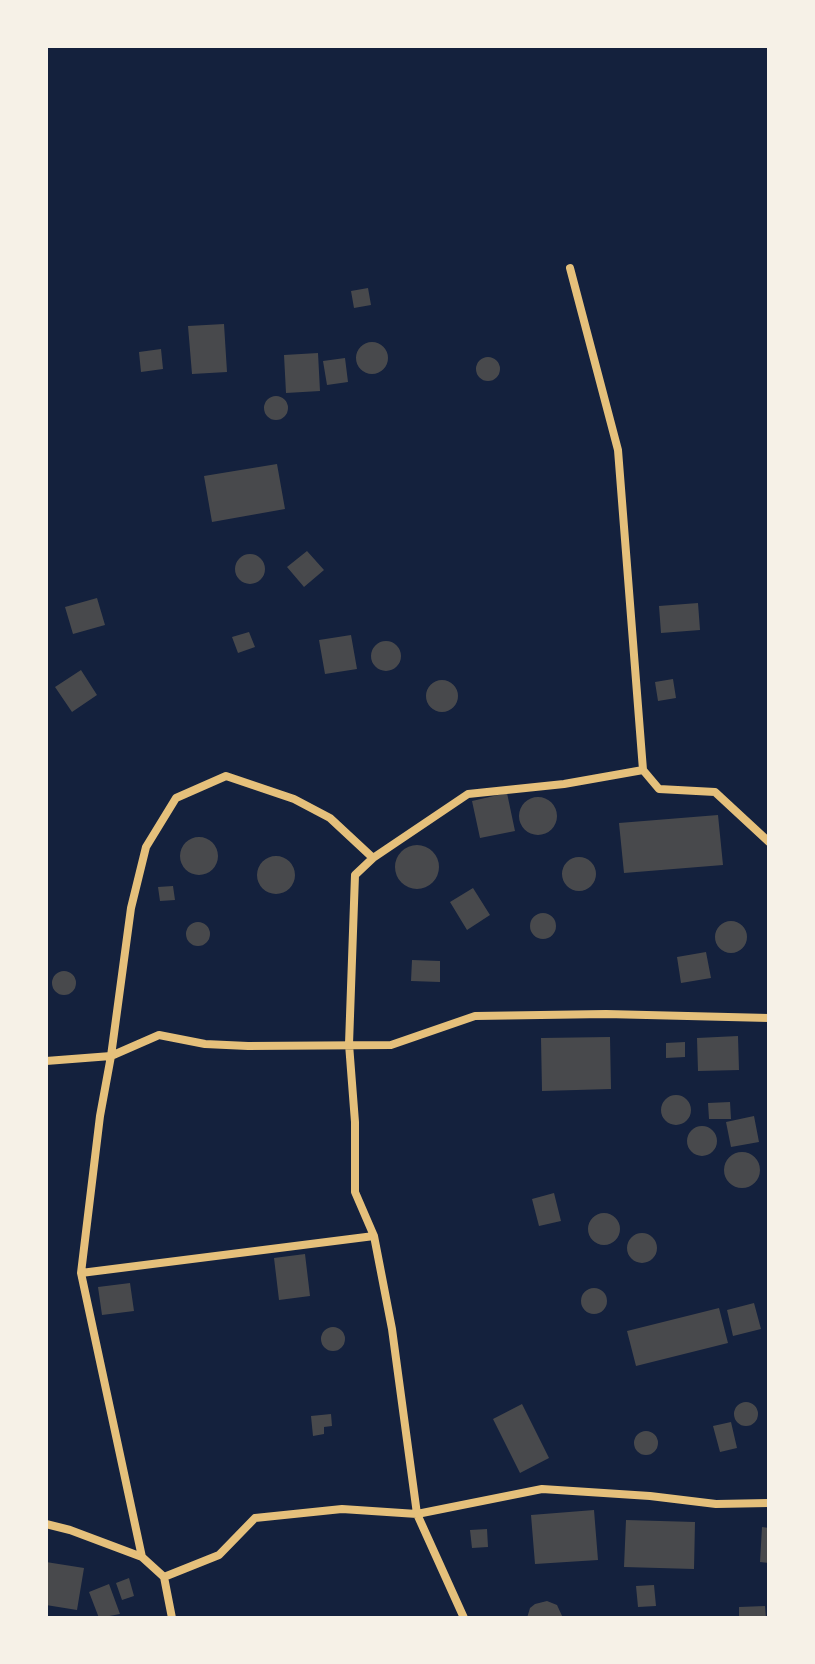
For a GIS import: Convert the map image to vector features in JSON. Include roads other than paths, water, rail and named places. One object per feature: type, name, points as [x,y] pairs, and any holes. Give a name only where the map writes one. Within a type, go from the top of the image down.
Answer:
[{"type":"street","points":[[570,268],[618,450],[643,770],[659,789],[715,792],[769,842]]},
{"type":"street","points":[[464,1618],[417,1514],[392,1329],[374,1236],[355,1192],[355,1122],[349,1044],[355,875],[373,858],[468,794],[564,784],[643,770]]},
{"type":"street","points":[[142,1557],[81,1273],[100,1116],[131,908],[146,847],[176,798],[226,776],[294,799],[330,818],[373,858]]},
{"type":"street","points":[[46,1061],[111,1056],[159,1035],[205,1044],[248,1046],[391,1045],[475,1016],[606,1014],[769,1018]]},
{"type":"street","points":[[81,1273],[374,1236]]},
{"type":"street","points":[[164,1577],[219,1555],[255,1518],[342,1509],[417,1514],[542,1489],[716,1504],[769,1503]]},
{"type":"street","points":[[46,1524],[142,1557],[164,1577],[172,1618]]}]
